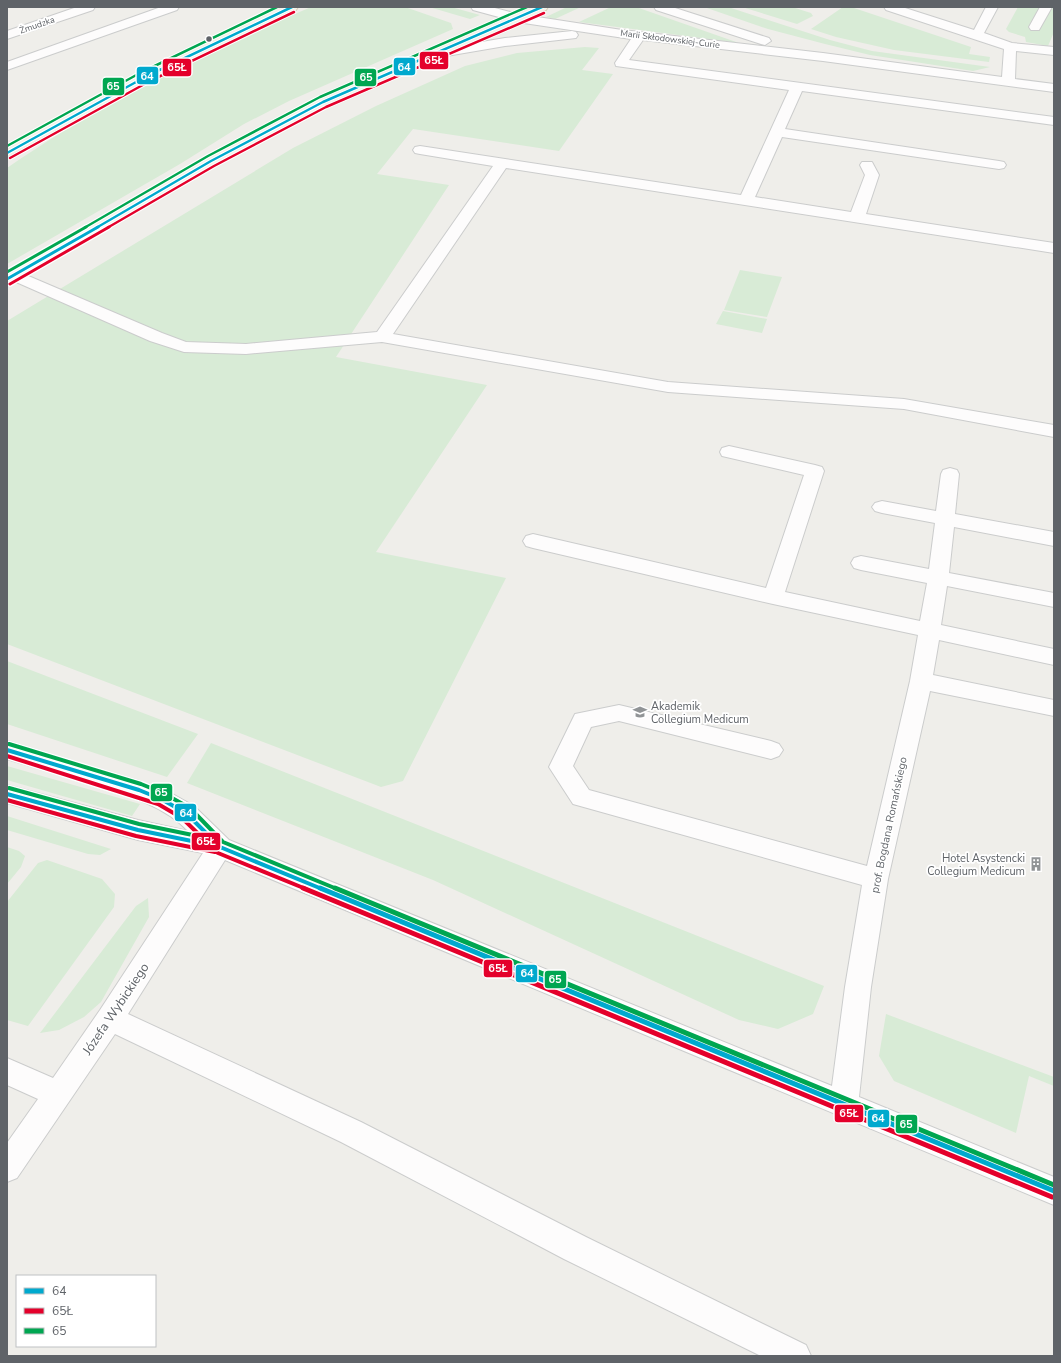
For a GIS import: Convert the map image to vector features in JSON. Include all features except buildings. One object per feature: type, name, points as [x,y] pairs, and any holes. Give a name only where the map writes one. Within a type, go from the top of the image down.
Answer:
[{"type":"main road","points":[[7,152],[88,106],[154,72],[292,7]]},
{"type":"main road","points":[[10,277],[232,150],[323,102],[542,7]]},
{"type":"street","name":"Żmudzka","points":[[7,35],[89,7]]},
{"type":"street","points":[[7,66],[172,7]]},
{"type":"street","name":"Marii Skłodowskiej-Curie","points":[[477,7],[517,18],[622,34],[823,57],[1054,88]]},
{"type":"street","name":"Marii Skłodowskiej-Curie","points":[[660,7],[823,57]]},
{"type":"street","points":[[688,7],[718,26]]},
{"type":"street","points":[[890,7],[977,35],[1010,48],[1054,51]]},
{"type":"street","points":[[977,35],[992,7]]},
{"type":"street","points":[[1034,27],[1046,7]]},
{"type":"street","points":[[429,55],[536,38],[622,34]]},
{"type":"street","points":[[639,36],[621,63],[1054,121]]},
{"type":"street","points":[[1008,82],[1010,48]]},
{"type":"street","points":[[746,200],[797,87]]},
{"type":"street","points":[[777,132],[999,165]]},
{"type":"street","points":[[420,150],[1054,248]]},
{"type":"street","points":[[382,336],[502,163]]},
{"type":"street","points":[[857,218],[872,175],[867,165]]},
{"type":"street","points":[[10,277],[184,347],[246,350],[382,336],[668,387],[904,404],[1054,431]]},
{"type":"street","points":[[729,452],[815,471],[773,597]]},
{"type":"street","name":"prof. Bogdana Romańskiego","points":[[844,1104],[858,987],[876,879],[921,681],[938,579],[950,474]]},
{"type":"street","points":[[882,507],[1054,539]]},
{"type":"street","points":[[533,541],[773,597],[1054,657]]},
{"type":"street","points":[[861,563],[938,579],[1054,600]]},
{"type":"street","points":[[921,681],[1054,708]]},
{"type":"street","points":[[771,750],[619,714],[584,720],[561,767],[581,797],[876,879]]},
{"type":"street","points":[[7,750],[161,799],[186,813],[220,847]]},
{"type":"street","points":[[7,794],[138,830],[220,847],[1054,1191]]},
{"type":"street","name":"Józefa Wybickiego","points":[[7,1168],[110,1019],[220,847]]},
{"type":"street","points":[[110,1019],[351,1132],[575,1248],[795,1356]]},
{"type":"street","points":[[7,1071],[58,1094]]},
{"type":"green space","points":[[311,7],[405,7],[451,23],[453,29],[289,101],[244,124],[180,164],[7,264],[7,168],[43,144],[117,100],[232,42]]},
{"type":"green space","points":[[429,7],[451,7],[480,15],[470,19]]},
{"type":"green space","points":[[567,7],[581,7],[555,19],[546,17]]},
{"type":"green space","points":[[611,7],[636,7],[739,43],[579,22]]},
{"type":"green space","points":[[704,7],[728,7],[830,40],[872,51],[990,67],[973,71],[870,55],[768,29]]},
{"type":"green space","points":[[742,7],[792,7],[811,13],[813,16],[797,24]]},
{"type":"green space","points":[[843,7],[851,7],[971,47],[969,54],[990,57],[989,62],[894,50],[836,37],[811,29]]},
{"type":"green space","points":[[1018,7],[1054,7],[1054,32],[1048,46],[1026,42],[1025,37],[1009,32],[1006,29]]},
{"type":"green space","points":[[585,47],[599,48],[582,70],[613,74],[559,151],[413,129],[377,174],[449,185],[336,357],[487,385],[376,552],[506,578],[403,781],[381,787],[7,644],[7,321],[293,148],[376,106],[465,66],[517,53]]},
{"type":"green space","points":[[740,270],[782,277],[767,317],[724,310]]},
{"type":"green space","points":[[723,311],[767,319],[762,333],[716,324]]},
{"type":"green space","points":[[7,661],[198,734],[167,777],[7,724]]},
{"type":"green space","points":[[211,743],[824,986],[813,1014],[778,1029],[739,1020],[433,880],[187,783]]},
{"type":"green space","points":[[7,766],[140,804],[132,816],[7,780]]},
{"type":"green space","points":[[7,816],[111,849],[100,855],[88,854],[7,830]]},
{"type":"green space","points":[[7,847],[19,851],[25,856],[21,867],[7,884]]},
{"type":"green space","points":[[47,860],[102,879],[115,894],[114,907],[28,1026],[7,1020],[7,902],[38,863]]},
{"type":"green space","points":[[148,898],[149,917],[101,1002],[84,1017],[59,1030],[40,1033],[136,906]]},
{"type":"green space","points":[[886,1014],[1054,1077],[1054,1086],[1029,1076],[1016,1133],[894,1081],[879,1056]]},
{"type":"transit line","name":"65","points":[[7,146],[73,108],[140,73],[277,7]]},
{"type":"transit line","name":"64","points":[[7,153],[77,113],[147,76],[292,7]]},
{"type":"transit line","name":"65","points":[[7,272],[208,156],[320,97],[527,7]]},
{"type":"transit line","name":"64","points":[[7,279],[211,161],[323,102],[542,7]]},
{"type":"transit line","name":"65Ł","points":[[10,158],[80,118],[150,81],[294,12]]},
{"type":"transit line","name":"65Ł","points":[[10,284],[214,166],[326,107],[544,13]]},
{"type":"transit line","name":"65","points":[[9,744],[141,784],[163,793],[190,808],[223,842],[1054,1185]]},
{"type":"transit line","name":"64","points":[[7,750],[139,790],[161,799],[186,813],[220,847],[1054,1191]]},
{"type":"transit line","name":"65Ł","points":[[7,756],[137,796],[158,804],[182,818],[218,853],[1052,1197]]},
{"type":"transit line","name":"65","points":[[9,788],[139,824],[217,840]]},
{"type":"transit line","name":"64","points":[[7,794],[138,830],[216,846]]},
{"type":"transit line","name":"65Ł","points":[[7,800],[136,836],[215,852]]},
{"type":"place","name":"Akademik Collegium Medicum","points":[[640,712]]},
{"type":"place","name":"Hotel Asystencki Collegium Medicum","points":[[1036,864]]}]
